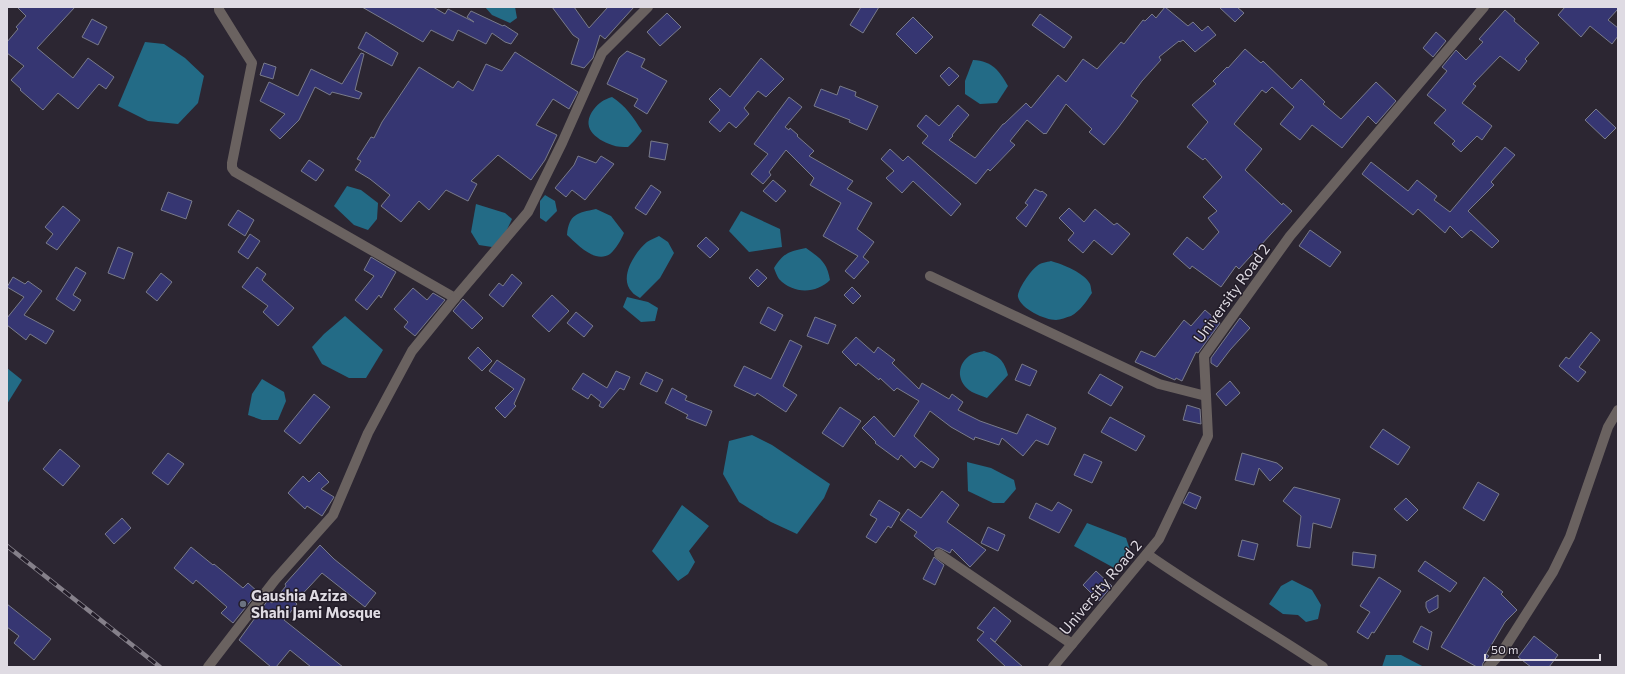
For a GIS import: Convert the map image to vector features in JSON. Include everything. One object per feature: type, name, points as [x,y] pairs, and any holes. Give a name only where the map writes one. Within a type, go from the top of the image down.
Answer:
[{"type":"street","points":[[219,7],[219,10],[252,63],[232,163],[232,168],[235,172],[455,298]]},
{"type":"street","points":[[208,667],[275,580],[333,516],[368,433],[412,352],[455,298],[528,212],[562,143],[602,53],[648,7]]},
{"type":"street","name":"University Road 2","points":[[1053,667],[1159,539],[1208,436],[1204,356],[1290,236],[1484,7]]},
{"type":"street","points":[[930,276],[1159,384],[1206,396]]},
{"type":"street","points":[[1488,667],[1502,652],[1553,572],[1570,537],[1608,427],[1618,410]]},
{"type":"street","points":[[939,554],[1072,644]]},
{"type":"street","points":[[1147,554],[1187,582],[1283,640],[1323,667]]},
{"type":"water","points":[[485,7],[515,7],[517,18],[510,23],[492,15]]},
{"type":"water","points":[[145,42],[164,44],[185,58],[204,76],[198,103],[178,124],[148,121],[118,106]]},
{"type":"water","points":[[973,60],[986,62],[995,68],[1008,86],[997,103],[980,104],[965,94],[965,81]]},
{"type":"water","points":[[612,97],[625,108],[642,131],[628,147],[616,146],[600,139],[591,132],[589,127],[590,115],[594,109],[606,99]]},
{"type":"water","points":[[347,186],[361,190],[378,203],[377,219],[368,230],[354,225],[334,206]]},
{"type":"water","points":[[545,195],[555,201],[557,211],[546,222],[540,218],[540,201]]},
{"type":"water","points":[[476,204],[505,213],[512,219],[504,236],[492,247],[479,245],[471,232]]},
{"type":"water","points":[[596,209],[611,216],[624,233],[610,254],[598,257],[581,248],[567,235],[570,223],[575,216],[579,213]]},
{"type":"water","points":[[741,211],[780,229],[782,247],[749,252],[729,231]]},
{"type":"water","points":[[659,236],[668,242],[674,253],[660,278],[640,298],[633,294],[628,286],[627,273],[633,259],[642,246]]},
{"type":"water","points":[[806,248],[825,265],[830,280],[818,288],[811,290],[798,290],[785,284],[779,279],[774,268],[787,254]]},
{"type":"water","points":[[1051,261],[1067,267],[1083,276],[1090,284],[1092,293],[1077,312],[1071,316],[1058,320],[1051,320],[1028,310],[1018,297],[1022,285],[1034,268],[1040,264]]},
{"type":"water","points":[[627,297],[648,302],[658,308],[655,321],[641,322],[623,307]]},
{"type":"water","points":[[345,316],[383,350],[366,378],[349,378],[322,364],[312,347],[324,334]]},
{"type":"water","points":[[984,351],[994,355],[1003,362],[1008,375],[987,398],[972,392],[967,388],[963,384],[960,374],[962,365],[969,356]]},
{"type":"water","points":[[7,368],[22,380],[7,404]]},
{"type":"water","points":[[262,379],[284,392],[286,401],[278,420],[262,420],[248,415],[252,394]]},
{"type":"water","points":[[752,435],[772,445],[830,484],[824,498],[797,534],[771,522],[739,502],[723,474],[729,441]]},
{"type":"water","points":[[967,462],[991,468],[1014,480],[1016,489],[1004,503],[993,503],[968,491]]},
{"type":"water","points":[[682,505],[709,526],[689,551],[695,562],[688,574],[678,581],[652,551]]},
{"type":"water","points":[[1087,523],[1126,538],[1130,550],[1116,569],[1074,546]]},
{"type":"water","points":[[1292,580],[1312,590],[1321,605],[1318,619],[1306,622],[1298,615],[1283,614],[1269,604],[1281,586]]},
{"type":"water","points":[[1386,655],[1401,655],[1424,667],[1382,667]]},
{"type":"building","points":[[17,7],[75,7],[37,48],[73,78],[88,58],[114,77],[106,89],[99,84],[78,109],[58,93],[43,110],[20,90],[21,89],[11,80],[24,66],[7,53],[7,42],[18,29],[16,27],[26,16]]},
{"type":"building","points":[[362,7],[433,7],[445,14],[448,9],[474,22],[467,17],[471,11],[503,26],[504,25],[518,34],[511,44],[505,42],[492,33],[486,44],[458,30],[453,41],[431,30],[423,42]]},
{"type":"building","points":[[552,7],[574,7],[589,28],[608,7],[634,7],[605,39],[600,35],[593,58],[584,68],[571,64],[579,39],[573,35]]},
{"type":"building","points":[[861,7],[879,7],[863,33],[850,25]]},
{"type":"building","points":[[1165,7],[1188,26],[1193,22],[1202,31],[1208,26],[1216,35],[1195,52],[1183,40],[1180,42],[1179,41],[1159,57],[1161,60],[1131,96],[1138,101],[1104,145],[1089,132],[1092,129],[1066,104],[1046,134],[1027,120],[1010,141],[1015,145],[990,171],[988,169],[976,184],[922,143],[928,136],[917,126],[926,115],[939,126],[958,105],[969,115],[949,140],[975,158],[1003,124],[1026,103],[1031,108],[1058,75],[1066,82],[1083,59],[1097,69],[1121,42],[1124,44],[1143,20],[1145,21],[1152,14],[1156,18]]},
{"type":"building","points":[[1219,7],[1237,7],[1244,13],[1235,22]]},
{"type":"building","points":[[1565,7],[1618,7],[1618,9],[1608,20],[1618,28],[1618,36],[1612,44],[1590,26],[1581,37],[1558,15]]},
{"type":"building","points":[[1505,10],[1515,19],[1514,21],[1539,43],[1525,59],[1527,61],[1519,71],[1500,56],[1473,84],[1476,86],[1462,103],[1492,126],[1482,140],[1477,136],[1461,152],[1452,144],[1455,141],[1434,123],[1446,110],[1427,95],[1447,71],[1442,67],[1456,50],[1466,60],[1483,42],[1479,39]]},
{"type":"building","points":[[667,13],[681,27],[660,46],[647,32]]},
{"type":"building","points":[[1040,14],[1072,37],[1064,48],[1032,25]]},
{"type":"building","points":[[913,17],[933,37],[916,54],[896,34]]},
{"type":"building","points":[[92,19],[107,27],[98,45],[82,37]]},
{"type":"building","points":[[366,32],[398,53],[392,66],[358,48]]},
{"type":"building","points":[[1436,32],[1446,41],[1433,57],[1423,48]]},
{"type":"building","points":[[1245,49],[1261,63],[1263,61],[1292,89],[1301,79],[1325,102],[1323,104],[1341,119],[1376,82],[1396,101],[1376,124],[1368,116],[1342,148],[1312,125],[1300,140],[1280,124],[1294,107],[1272,87],[1266,93],[1262,90],[1234,124],[1262,149],[1245,170],[1282,205],[1283,203],[1292,211],[1239,269],[1236,266],[1221,287],[1192,266],[1190,269],[1173,254],[1187,237],[1203,250],[1219,232],[1208,218],[1217,211],[1203,197],[1222,177],[1205,158],[1203,160],[1187,147],[1208,122],[1192,105],[1216,84],[1213,81],[1227,67],[1228,68]]},
{"type":"building","points":[[627,51],[645,59],[641,67],[667,81],[647,114],[634,106],[638,99],[607,84],[619,58]]},
{"type":"building","points":[[515,52],[578,92],[569,109],[553,99],[536,125],[557,135],[545,160],[531,180],[498,155],[471,181],[477,184],[468,201],[446,190],[429,210],[419,201],[401,222],[381,206],[390,195],[370,179],[355,170],[361,161],[357,159],[371,137],[374,138],[382,122],[419,67],[453,88],[458,81],[473,91],[486,64],[502,71]]},
{"type":"building","points":[[361,53],[364,54],[355,90],[362,93],[359,99],[332,92],[330,95],[315,87],[299,120],[280,139],[270,130],[285,114],[260,101],[269,82],[298,96],[311,69],[342,84]]},
{"type":"building","points":[[761,58],[784,79],[766,97],[758,91],[744,108],[749,114],[736,128],[729,122],[720,132],[709,122],[720,110],[709,99],[720,88],[730,97]]},
{"type":"building","points":[[264,63],[276,67],[273,79],[260,75]]},
{"type":"building","points":[[949,67],[959,76],[949,86],[940,76]]},
{"type":"building","points":[[840,86],[856,92],[855,96],[878,106],[867,130],[849,122],[850,120],[814,106],[821,89],[837,95]]},
{"type":"building","points":[[789,97],[802,107],[785,127],[789,130],[790,128],[814,151],[809,156],[853,181],[847,189],[872,203],[857,229],[874,242],[863,257],[869,262],[854,279],[845,271],[858,256],[823,236],[841,203],[810,185],[814,178],[786,150],[769,172],[771,175],[763,184],[751,174],[768,154],[754,144]]},
{"type":"building","points":[[1596,109],[1616,128],[1605,139],[1585,120]]},
{"type":"building","points":[[651,141],[668,144],[665,160],[649,157]]},
{"type":"building","points":[[1505,147],[1515,155],[1491,182],[1494,185],[1468,211],[1499,241],[1492,248],[1471,230],[1462,238],[1450,226],[1445,233],[1418,209],[1413,215],[1362,174],[1371,162],[1408,191],[1417,180],[1437,196],[1434,200],[1450,212]]},
{"type":"building","points":[[890,149],[903,161],[908,156],[961,204],[951,216],[913,181],[902,193],[886,178],[894,171],[881,159]]},
{"type":"building","points":[[578,156],[596,163],[601,156],[614,164],[585,200],[572,190],[566,197],[555,188],[574,165]]},
{"type":"building","points":[[309,160],[324,170],[316,181],[301,171]]},
{"type":"building","points":[[773,180],[786,191],[776,202],[763,191]]},
{"type":"building","points":[[651,185],[661,192],[646,215],[635,208]]},
{"type":"building","points":[[1035,189],[1041,192],[1042,191],[1047,195],[1026,227],[1016,218],[1028,205],[1025,203]]},
{"type":"building","points":[[168,192],[192,201],[186,219],[161,210]]},
{"type":"building","points":[[63,206],[80,220],[57,250],[46,243],[53,234],[45,227]]},
{"type":"building","points":[[1069,208],[1084,222],[1095,209],[1114,225],[1117,223],[1130,234],[1112,255],[1094,240],[1083,253],[1068,240],[1074,233],[1059,218]]},
{"type":"building","points":[[238,210],[254,220],[245,236],[228,225]]},
{"type":"building","points":[[1310,230],[1341,252],[1330,267],[1299,246]]},
{"type":"building","points":[[250,234],[260,241],[248,259],[238,252]]},
{"type":"building","points":[[706,237],[719,249],[710,258],[697,246]]},
{"type":"building","points":[[118,247],[133,253],[124,279],[108,273]]},
{"type":"building","points":[[371,257],[396,272],[381,298],[379,295],[367,310],[355,300],[374,276],[364,270]]},
{"type":"building","points":[[76,267],[86,273],[73,295],[81,300],[74,311],[56,299]]},
{"type":"building","points":[[257,267],[266,274],[262,280],[294,308],[278,326],[263,312],[268,306],[242,287]]},
{"type":"building","points":[[757,269],[767,278],[758,287],[749,278]]},
{"type":"building","points":[[161,273],[172,282],[157,301],[146,292]]},
{"type":"building","points":[[512,274],[522,283],[503,307],[489,295],[499,283],[503,286]]},
{"type":"building","points":[[13,277],[25,284],[28,281],[42,291],[24,315],[54,331],[46,344],[30,334],[26,340],[7,325],[7,318],[24,297],[7,287]]},
{"type":"building","points":[[852,287],[861,296],[853,304],[844,295]]},
{"type":"building","points":[[413,288],[427,300],[433,293],[445,300],[415,336],[404,327],[408,322],[394,309]]},
{"type":"building","points":[[552,295],[569,311],[549,332],[532,316]]},
{"type":"building","points":[[463,299],[483,318],[472,329],[453,311]]},
{"type":"building","points":[[768,307],[783,315],[775,331],[760,323]]},
{"type":"building","points":[[1205,310],[1220,323],[1198,353],[1196,352],[1182,381],[1176,378],[1175,380],[1135,362],[1141,351],[1155,357],[1184,320],[1191,326]]},
{"type":"building","points":[[576,312],[593,326],[584,337],[567,323]]},
{"type":"building","points":[[815,317],[836,325],[828,344],[807,336]]},
{"type":"building","points":[[1240,318],[1250,328],[1217,367],[1211,363],[1211,358]]},
{"type":"building","points":[[1591,332],[1600,340],[1579,367],[1586,372],[1578,382],[1559,366],[1566,357],[1569,359]]},
{"type":"building","points":[[856,337],[874,353],[878,347],[895,360],[892,363],[919,389],[922,383],[949,399],[952,394],[963,402],[958,410],[980,421],[1017,434],[1027,414],[1056,428],[1048,445],[1036,440],[1023,456],[1002,438],[999,445],[975,437],[974,440],[951,427],[930,411],[914,436],[939,459],[933,468],[921,461],[915,468],[901,455],[898,460],[875,443],[876,442],[862,428],[874,416],[894,437],[919,401],[897,388],[894,391],[880,378],[879,380],[858,363],[856,366],[842,352]]},
{"type":"building","points":[[790,340],[802,346],[783,386],[797,395],[786,412],[757,393],[755,396],[734,386],[744,366],[771,379]]},
{"type":"building","points":[[478,347],[492,361],[482,371],[468,358]]},
{"type":"building","points":[[497,360],[525,379],[514,404],[516,406],[505,418],[495,408],[514,389],[489,371]]},
{"type":"building","points":[[1022,364],[1037,371],[1030,386],[1015,380]]},
{"type":"building","points":[[616,371],[630,377],[624,390],[620,388],[603,408],[599,406],[601,402],[591,394],[588,399],[572,389],[583,373],[607,388]]},
{"type":"building","points":[[646,372],[663,380],[657,392],[640,384]]},
{"type":"building","points":[[1100,374],[1123,387],[1111,406],[1088,393]]},
{"type":"building","points":[[1230,381],[1240,393],[1226,406],[1216,394]]},
{"type":"building","points":[[672,388],[687,396],[685,400],[712,411],[706,426],[686,418],[688,415],[665,403]]},
{"type":"building","points":[[314,394],[330,407],[300,444],[284,431]]},
{"type":"building","points":[[1187,405],[1200,409],[1201,424],[1183,420]]},
{"type":"building","points":[[840,407],[861,421],[843,447],[822,433]]},
{"type":"building","points":[[1110,417],[1145,436],[1136,451],[1101,432]]},
{"type":"building","points":[[1383,429],[1410,447],[1398,465],[1370,447]]},
{"type":"building","points":[[60,449],[80,466],[63,486],[43,469]]},
{"type":"building","points":[[168,453],[184,464],[168,485],[152,473]]},
{"type":"building","points":[[1242,453],[1277,463],[1283,468],[1270,481],[1259,468],[1254,485],[1235,480]]},
{"type":"building","points":[[1084,454],[1102,462],[1092,483],[1074,475]]},
{"type":"building","points":[[319,472],[329,482],[321,489],[334,497],[322,516],[307,506],[305,509],[288,493],[303,476],[309,482]]},
{"type":"building","points":[[1478,482],[1499,494],[1484,521],[1463,508]]},
{"type":"building","points":[[1294,487],[1340,499],[1331,528],[1313,523],[1310,548],[1297,546],[1301,516],[1283,501]]},
{"type":"building","points":[[942,491],[959,505],[947,522],[986,550],[970,567],[952,549],[950,553],[940,548],[936,548],[933,551],[914,536],[917,532],[900,520],[908,509],[921,518]]},
{"type":"building","points":[[1189,492],[1201,497],[1196,509],[1183,503]]},
{"type":"building","points":[[1406,498],[1418,510],[1407,521],[1394,509]]},
{"type":"building","points":[[879,500],[900,513],[891,528],[888,526],[876,543],[866,537],[877,519],[870,515]]},
{"type":"building","points":[[1058,502],[1072,510],[1059,533],[1029,518],[1036,503],[1052,511]]},
{"type":"building","points":[[122,518],[131,528],[114,544],[105,534]]},
{"type":"building","points":[[988,527],[1005,535],[998,551],[981,543]]},
{"type":"building","points":[[1242,540],[1258,544],[1254,560],[1238,556]]},
{"type":"building","points":[[320,545],[334,559],[376,593],[365,607],[322,573],[295,602],[297,604],[284,620],[343,667],[311,667],[290,650],[276,667],[271,667],[239,640],[268,600],[272,603],[286,586],[285,584]]},
{"type":"building","points":[[191,547],[243,588],[248,583],[258,592],[233,623],[221,613],[227,607],[196,580],[193,584],[174,568]]},
{"type":"building","points":[[1353,552],[1376,555],[1374,568],[1352,565]]},
{"type":"building","points":[[934,557],[944,565],[935,585],[923,579]]},
{"type":"building","points":[[1425,561],[1457,583],[1450,592],[1418,571]]},
{"type":"building","points":[[1096,571],[1112,586],[1099,601],[1083,585]]},
{"type":"building","points":[[1379,577],[1401,591],[1374,633],[1372,632],[1368,639],[1357,632],[1370,612],[1360,606]]},
{"type":"building","points":[[1484,577],[1503,592],[1501,594],[1517,610],[1505,622],[1486,654],[1489,656],[1483,663],[1482,667],[1477,667],[1441,647]]},
{"type":"building","points":[[1438,595],[1438,608],[1429,613],[1426,607],[1426,602]]},
{"type":"building","points":[[7,604],[51,639],[34,660],[14,643],[19,636],[7,627]]},
{"type":"building","points":[[994,607],[1011,621],[995,642],[990,638],[1023,667],[1006,667],[977,640],[984,632],[977,628]]},
{"type":"building","points":[[1421,626],[1432,632],[1428,650],[1413,642]]},
{"type":"building","points":[[1534,636],[1558,655],[1549,667],[1531,667],[1518,657]]},
{"type":"railway","points":[[7,546],[160,667]]},
{"type":"place","name":"Gaushia Aziza Shahi Jami Mosque","points":[[243,604]]}]
